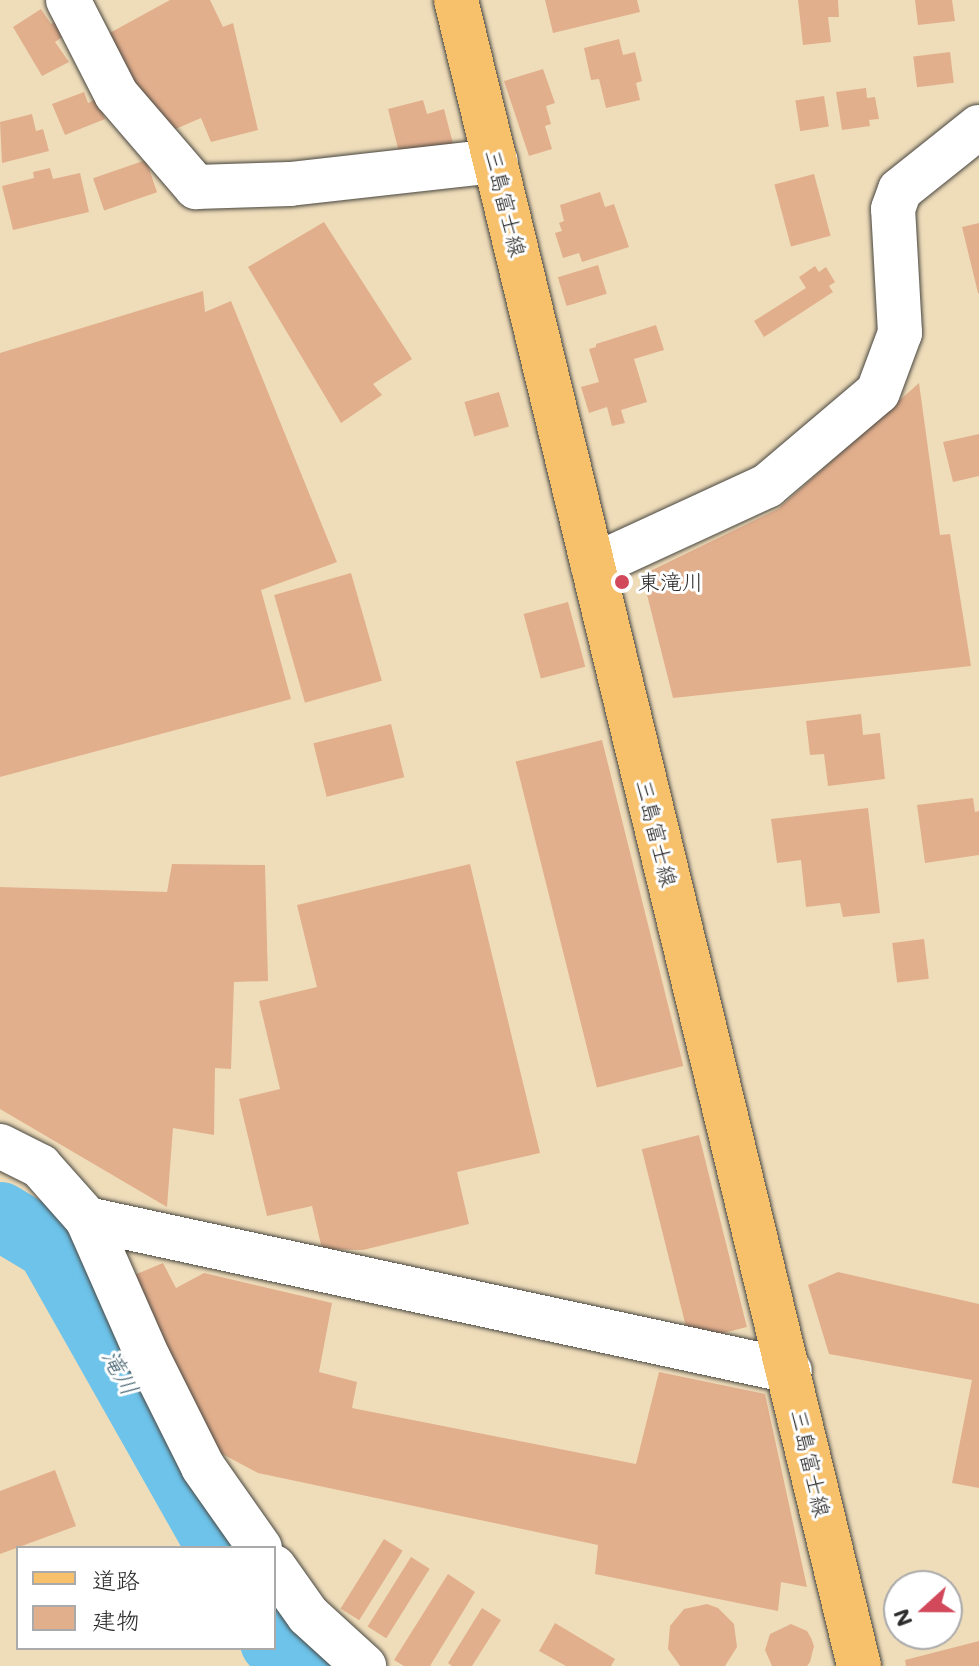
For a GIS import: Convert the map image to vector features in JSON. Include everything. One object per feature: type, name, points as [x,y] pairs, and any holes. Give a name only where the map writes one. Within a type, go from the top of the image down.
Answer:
[{"type":"main road","name":"三島富士線","points":[[456,0],[859,1666]]},
{"type":"street","points":[[68,0],[116,94],[196,187],[290,184],[496,161]]},
{"type":"street","points":[[593,566],[767,486],[878,392],[900,333],[893,209],[900,190],[979,127]]},
{"type":"street","points":[[0,1146],[40,1166],[87,1219],[148,1357],[203,1467],[259,1546]]},
{"type":"street","points":[[87,1219],[790,1371]]},
{"type":"street","points":[[276,1570],[308,1615],[364,1666]]},
{"type":"building","points":[[170,0],[210,0],[223,27],[233,23],[258,130],[211,142],[201,118],[164,134],[106,35]]},
{"type":"building","points":[[545,0],[637,0],[640,12],[553,33]]},
{"type":"building","points":[[798,0],[838,0],[839,17],[828,17],[831,42],[803,45]]},
{"type":"building","points":[[915,0],[952,0],[955,21],[918,25]]},
{"type":"building","points":[[41,9],[51,24],[56,21],[65,35],[55,42],[69,62],[42,76],[13,27]]},
{"type":"building","points":[[619,39],[623,55],[635,52],[642,81],[636,83],[640,100],[606,108],[599,79],[591,80],[584,48]]},
{"type":"building","points":[[950,52],[954,83],[917,87],[913,57]]},
{"type":"building","points":[[543,69],[555,103],[546,106],[551,124],[545,126],[552,149],[529,156],[504,81]]},
{"type":"building","points":[[866,88],[867,98],[875,97],[879,119],[869,120],[870,126],[842,130],[836,92]]},
{"type":"building","points":[[84,92],[88,103],[97,99],[105,119],[65,135],[52,104]]},
{"type":"building","points":[[824,96],[829,127],[800,131],[795,101]]},
{"type":"building","points":[[423,100],[427,114],[444,109],[455,151],[402,164],[388,109]]},
{"type":"building","points":[[32,114],[36,131],[43,129],[49,151],[2,163],[0,122]]},
{"type":"building","points":[[146,160],[157,192],[104,210],[93,178]]},
{"type":"building","points":[[50,168],[53,179],[80,173],[89,212],[13,230],[2,186],[34,178],[33,172]]},
{"type":"building","points":[[814,174],[831,236],[791,246],[774,185]]},
{"type":"building","points":[[600,192],[605,207],[614,204],[629,247],[582,262],[579,253],[563,258],[555,233],[562,231],[559,223],[564,221],[560,205]]},
{"type":"building","points":[[324,222],[412,359],[373,384],[382,395],[341,423],[248,267]]},
{"type":"building","points":[[979,223],[979,293],[978,293],[962,227]]},
{"type":"building","points":[[598,265],[607,294],[567,306],[558,277]]},
{"type":"building","points":[[815,266],[819,272],[826,267],[835,282],[829,286],[833,292],[764,337],[754,321],[806,288],[799,277]]},
{"type":"building","points":[[203,291],[205,312],[231,301],[337,562],[261,590],[291,699],[0,777],[0,353]]},
{"type":"building","points":[[656,325],[664,350],[634,359],[647,402],[621,410],[625,423],[612,426],[607,407],[589,413],[581,387],[599,382],[589,349]]},
{"type":"building","points":[[919,383],[940,535],[950,534],[971,666],[673,698],[642,575],[778,509]]},
{"type":"building","points":[[499,392],[509,427],[474,437],[464,402]]},
{"type":"building","points":[[979,434],[979,476],[953,482],[943,442]]},
{"type":"building","points":[[351,573],[382,681],[305,703],[274,595]]},
{"type":"building","points":[[568,602],[585,667],[541,679],[524,614]]},
{"type":"building","points":[[861,714],[863,735],[880,733],[885,779],[828,786],[824,754],[810,755],[806,721]]},
{"type":"building","points":[[391,724],[404,777],[327,797],[313,743]]},
{"type":"building","points":[[602,740],[683,1066],[597,1088],[516,762]]},
{"type":"building","points":[[973,798],[975,812],[979,811],[979,855],[925,863],[917,805]]},
{"type":"building","points":[[868,808],[880,913],[843,917],[840,903],[806,907],[801,860],[777,863],[771,819]]},
{"type":"building","points":[[172,864],[265,865],[268,981],[234,982],[231,1069],[215,1068],[214,1135],[173,1128],[167,1207],[0,1109],[0,887],[167,892]]},
{"type":"building","points":[[470,864],[540,1153],[457,1172],[469,1224],[363,1250],[322,1249],[312,1206],[267,1216],[239,1099],[280,1089],[259,1001],[317,987],[297,905]]},
{"type":"building","points":[[924,939],[929,979],[897,983],[892,943]]},
{"type":"building","points":[[699,1135],[747,1327],[690,1341],[642,1149]]},
{"type":"building","points":[[163,1263],[176,1288],[204,1273],[332,1303],[319,1372],[357,1382],[352,1408],[636,1464],[659,1372],[765,1394],[807,1587],[781,1582],[778,1611],[595,1574],[598,1545],[258,1473],[200,1442],[132,1276]]},
{"type":"building","points":[[838,1272],[979,1304],[979,1488],[952,1483],[972,1380],[829,1354],[808,1285]]},
{"type":"building","points":[[55,1470],[76,1526],[0,1554],[0,1491]]},
{"type":"building","points":[[384,1539],[403,1551],[359,1620],[341,1609]]},
{"type":"building","points":[[411,1557],[430,1569],[386,1638],[368,1627]]},
{"type":"building","points":[[448,1574],[475,1592],[430,1666],[404,1666],[394,1660]]},
{"type":"building","points":[[707,1604],[718,1608],[734,1624],[737,1647],[725,1666],[680,1666],[668,1649],[670,1626],[684,1609]]},
{"type":"building","points":[[482,1608],[501,1620],[472,1666],[452,1666],[448,1663]]},
{"type":"building","points":[[555,1623],[615,1659],[611,1666],[566,1666],[539,1651]]},
{"type":"building","points":[[791,1624],[807,1631],[811,1638],[814,1646],[810,1662],[807,1666],[772,1666],[765,1650],[770,1634]]},
{"type":"building","points":[[979,1641],[979,1666],[906,1666],[905,1660],[944,1650],[963,1650],[963,1645]]},
{"type":"waterway","name":"滝川","points":[[0,1216],[50,1246],[220,1546]]},
{"type":"waterway","name":"滝川","points":[[276,1644],[300,1666]]},
{"type":"place","name":"東滝川","points":[[622,582]]}]
